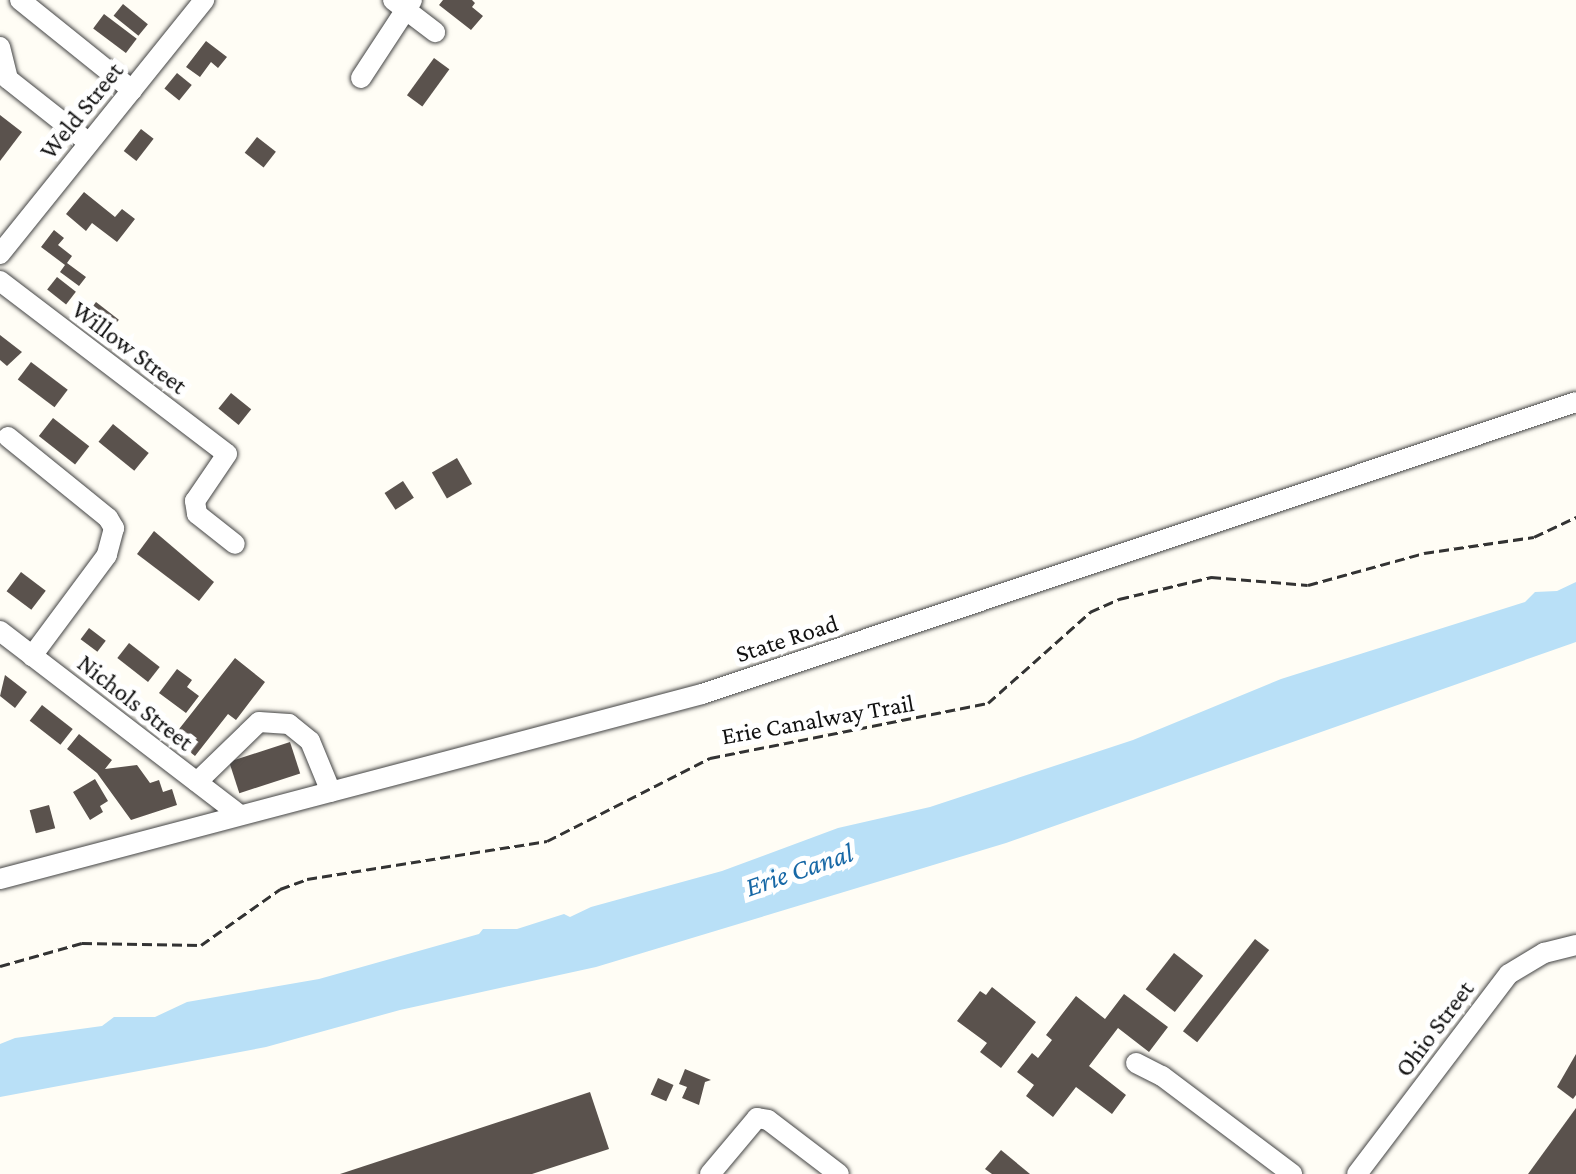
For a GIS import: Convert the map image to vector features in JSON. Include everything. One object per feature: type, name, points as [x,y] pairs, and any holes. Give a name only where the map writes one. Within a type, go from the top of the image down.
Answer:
[{"type":"street","points":[[20,0],[132,90]]},
{"type":"street","name":"Weld Street","points":[[0,254],[204,0]]},
{"type":"street","points":[[361,78],[403,3],[435,32]]},
{"type":"street","points":[[0,47],[8,79],[88,143]]},
{"type":"street","name":"Willow Street","points":[[0,281],[227,454],[194,501],[197,514],[235,544]]},
{"type":"street","name":"State Road","points":[[0,879],[702,694],[1576,402]]},
{"type":"street","points":[[8,437],[108,518],[114,528],[106,554],[32,656]]},
{"type":"street","name":"Nichols Street","points":[[0,631],[240,815]]},
{"type":"street","points":[[196,782],[259,722],[288,724],[310,742],[332,792]]},
{"type":"street","name":"Ohio Street","points":[[1357,1174],[1509,974],[1544,954],[1576,945]]},
{"type":"street","points":[[1136,1063],[1162,1076],[1292,1174]]},
{"type":"street","points":[[710,1174],[756,1118],[768,1120],[840,1174]]},
{"type":"path","name":"Erie Canalway Trail","points":[[0,966],[82,943],[201,945],[280,889],[307,879],[547,841],[710,758],[988,703],[1090,612],[1119,599],[1211,576],[1308,584],[1424,554],[1534,537],[1576,517]]},
{"type":"water","name":"Erie Canal","points":[[1576,582],[1576,642],[1006,843],[596,967],[400,1010],[266,1047],[0,1097],[0,1044],[15,1038],[102,1026],[114,1017],[155,1017],[187,1002],[319,979],[479,934],[483,929],[517,929],[564,914],[570,917],[591,907],[722,871],[838,828],[930,807],[1133,740],[1281,679],[1525,602],[1535,592],[1557,591]]},
{"type":"building","points":[[443,0],[472,0],[472,7],[483,16],[471,30],[439,5]]},
{"type":"building","points":[[123,4],[148,24],[138,36],[114,16]]},
{"type":"building","points":[[104,14],[137,39],[126,53],[93,28]]},
{"type":"building","points":[[206,41],[227,57],[218,68],[211,62],[200,77],[186,67]]},
{"type":"building","points":[[434,58],[449,69],[422,106],[407,95]]},
{"type":"building","points":[[177,73],[192,85],[179,101],[164,89]]},
{"type":"building","points":[[0,115],[22,132],[0,161]]},
{"type":"building","points":[[141,129],[154,139],[136,161],[124,151]]},
{"type":"building","points":[[257,137],[276,152],[264,168],[245,153]]},
{"type":"building","points":[[84,192],[115,217],[122,209],[135,219],[117,242],[92,223],[86,231],[66,214]]},
{"type":"building","points":[[54,230],[64,238],[58,245],[72,256],[67,263],[86,277],[79,286],[60,272],[65,265],[41,247]]},
{"type":"building","points":[[57,277],[76,292],[66,304],[47,290]]},
{"type":"building","points":[[96,302],[119,320],[108,334],[85,316]]},
{"type":"building","points":[[0,335],[22,352],[7,366],[0,360]]},
{"type":"building","points":[[31,362],[68,390],[54,407],[18,380]]},
{"type":"building","points":[[231,393],[251,409],[239,425],[218,409]]},
{"type":"building","points":[[53,418],[89,446],[75,464],[39,436]]},
{"type":"building","points":[[113,424],[149,453],[134,471],[99,442]]},
{"type":"building","points":[[457,458],[472,484],[447,498],[432,473]]},
{"type":"building","points":[[403,481],[414,498],[395,510],[385,493]]},
{"type":"building","points":[[154,531],[214,582],[199,601],[137,554]]},
{"type":"building","points":[[21,572],[46,591],[31,610],[7,591]]},
{"type":"building","points":[[89,628],[106,641],[97,652],[81,639]]},
{"type":"building","points":[[129,643],[160,667],[148,682],[117,658]]},
{"type":"building","points":[[235,658],[265,682],[236,720],[228,714],[195,756],[172,738]]},
{"type":"building","points":[[177,669],[192,680],[187,687],[199,696],[186,713],[159,693]]},
{"type":"building","points":[[5,675],[27,692],[15,708],[0,696]]},
{"type":"building","points":[[42,705],[73,729],[60,745],[30,721]]},
{"type":"building","points":[[79,734],[112,760],[105,769],[137,765],[150,783],[159,780],[163,792],[172,789],[177,805],[131,820],[97,773],[67,749]]},
{"type":"building","points":[[290,742],[300,773],[239,793],[229,762]]},
{"type":"building","points":[[95,779],[108,801],[100,806],[103,812],[90,820],[73,792]]},
{"type":"building","points":[[49,805],[55,828],[36,833],[30,810]]},
{"type":"building","points":[[1255,939],[1269,950],[1197,1042],[1183,1031]]},
{"type":"building","points":[[1174,953],[1203,976],[1175,1012],[1146,989]]},
{"type":"building","points":[[992,987],[1036,1022],[1001,1068],[980,1052],[987,1043],[957,1021],[980,991],[986,995]]},
{"type":"building","points":[[1124,994],[1168,1027],[1149,1052],[1118,1028],[1089,1066],[1126,1095],[1112,1114],[1076,1087],[1053,1117],[1026,1096],[1034,1085],[1017,1072],[1032,1053],[1038,1058],[1052,1040],[1046,1035],[1076,996],[1105,1019]]},
{"type":"building","points":[[1576,1054],[1576,1095],[1573,1099],[1557,1087]]},
{"type":"building","points":[[685,1069],[711,1080],[705,1082],[699,1105],[682,1098],[687,1087],[679,1084]]},
{"type":"building","points":[[658,1078],[674,1085],[666,1101],[651,1094]]},
{"type":"building","points":[[590,1092],[609,1149],[532,1174],[340,1174]]},
{"type":"building","points":[[1576,1108],[1576,1174],[1528,1174]]},
{"type":"building","points":[[1001,1150],[1030,1174],[992,1174],[985,1169]]}]
